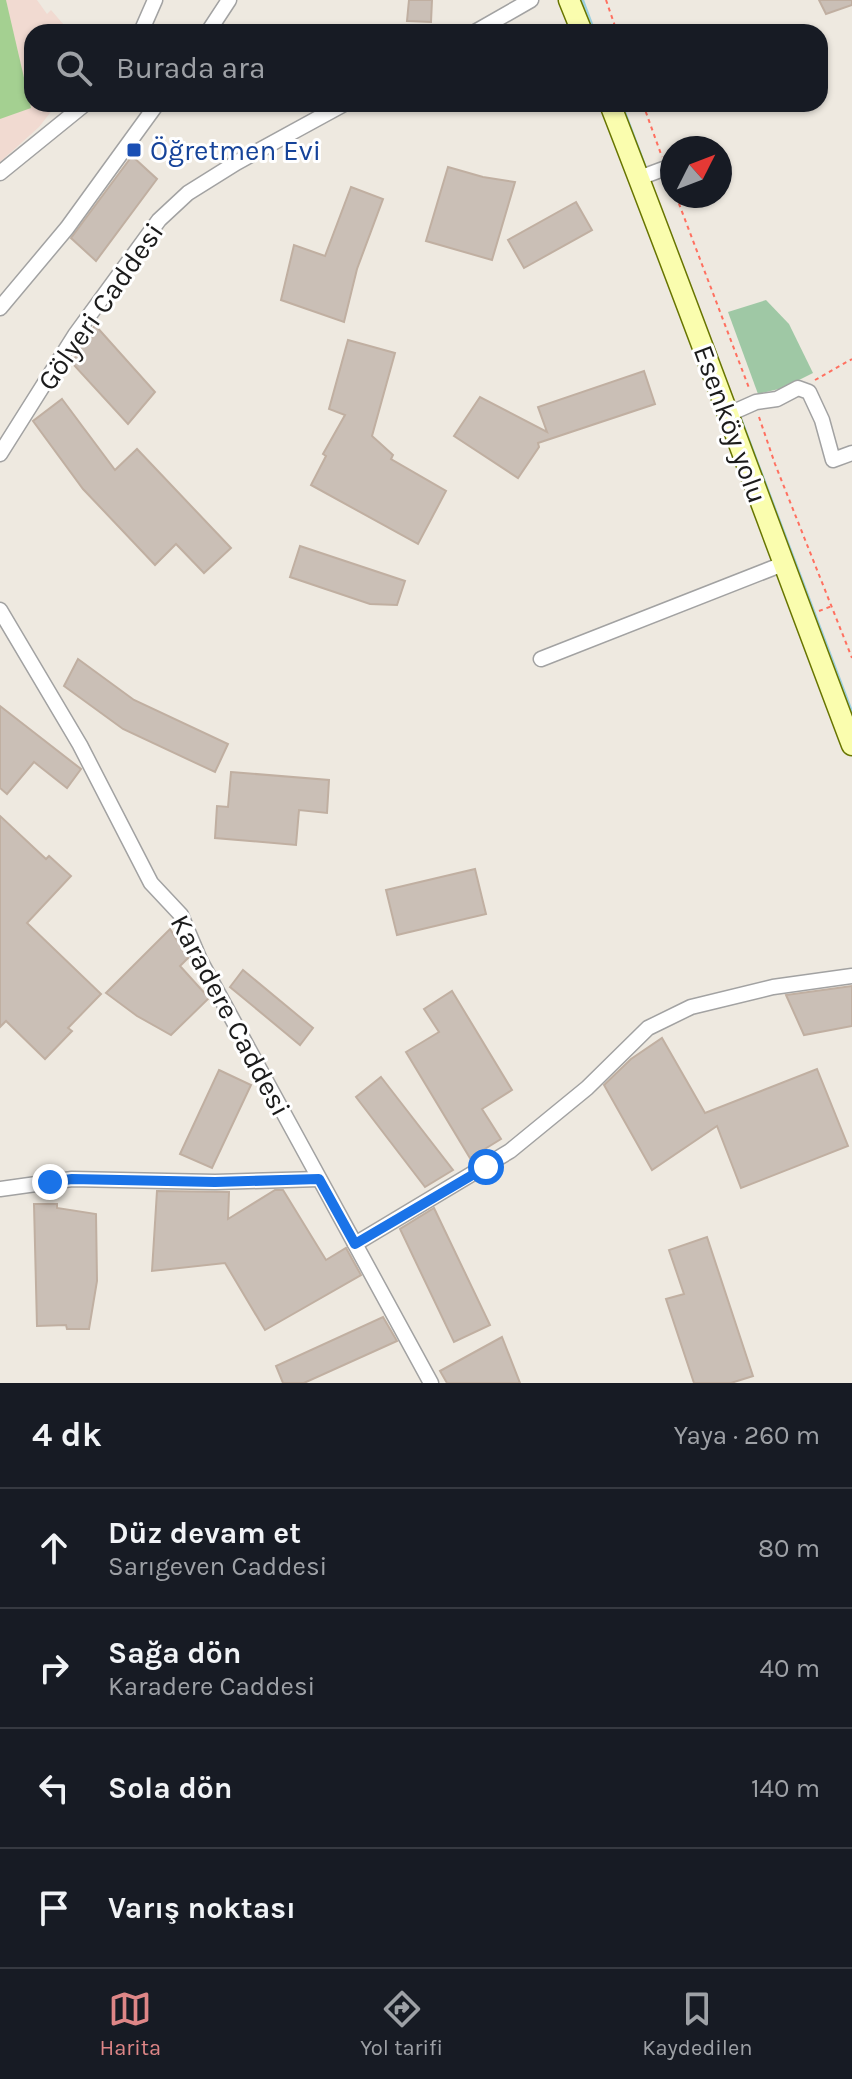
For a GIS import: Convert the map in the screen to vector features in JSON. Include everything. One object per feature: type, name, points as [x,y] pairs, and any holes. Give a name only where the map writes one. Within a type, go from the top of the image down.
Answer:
[{"type":"street","points":[[144,24],[155,0]]},
{"type":"street","points":[[213,24],[229,0]]},
{"type":"street","points":[[489,24],[531,0]]},
{"type":"street","points":[[569,0],[579,24]]},
{"type":"street","points":[[0,173],[75,112]]},
{"type":"street","points":[[0,308],[67,228],[151,112]]},
{"type":"street","name":"Gölyeri Caddesi","points":[[0,454],[75,335],[159,220],[188,193],[329,112]]},
{"type":"street","name":"Esenköy yolu","points":[[615,112],[650,174],[739,409],[753,484],[852,745]]},
{"type":"street","points":[[739,409],[777,399],[798,388],[809,392],[822,420],[833,460],[852,453]]},
{"type":"street","points":[[541,659],[783,564]]},
{"type":"street","name":"Karadere Caddesi","points":[[0,610],[80,745],[151,883],[181,915],[200,960],[431,1383]]},
{"type":"street","points":[[355,1244],[510,1151],[587,1088],[648,1028],[691,1007],[773,987],[852,976]]},
{"type":"street","points":[[0,1189],[72,1179],[215,1182],[319,1179]]},
{"type":"path","points":[[606,0],[614,24]]},
{"type":"path","points":[[644,112],[650,174]]},
{"type":"path","points":[[680,208],[739,409],[775,464],[852,658]]},
{"type":"path","points":[[798,388],[852,359]]},
{"type":"path","points":[[820,611],[833,606]]},
{"type":"shaded area","points":[[0,0],[37,0],[47,14],[51,10],[63,24],[24,24],[24,112],[51,112],[39,127],[0,162]]},
{"type":"green space","points":[[0,0],[6,0],[24,78],[24,110],[0,119]]},
{"type":"green space","points":[[766,300],[789,324],[813,373],[783,388],[758,394],[728,312]]},
{"type":"building","points":[[409,0],[432,0],[431,22],[407,21]]},
{"type":"building","points":[[819,0],[852,0],[852,5],[826,14]]},
{"type":"building","points":[[132,156],[157,179],[96,261],[71,238]]},
{"type":"building","points":[[448,167],[515,182],[492,260],[426,241]]},
{"type":"building","points":[[351,187],[383,199],[357,269],[344,322],[281,300],[294,245],[325,256]]},
{"type":"building","points":[[576,202],[592,230],[524,268],[508,240]]},
{"type":"building","points":[[95,325],[155,392],[128,424],[72,363]]},
{"type":"building","points":[[348,340],[395,353],[372,436],[393,455],[391,459],[446,491],[418,544],[311,485],[326,456],[323,454],[345,415],[329,409]]},
{"type":"building","points":[[644,371],[655,404],[538,443],[539,447],[518,478],[454,436],[480,397],[547,432],[538,407]]},
{"type":"building","points":[[62,399],[115,470],[137,449],[231,548],[204,573],[176,544],[155,565],[83,489],[33,421]]},
{"type":"building","points":[[300,546],[405,581],[397,605],[370,604],[290,577]]},
{"type":"building","points":[[78,659],[134,700],[228,744],[215,772],[123,729],[64,686]]},
{"type":"building","points":[[0,706],[81,769],[67,788],[34,762],[7,794],[0,788]]},
{"type":"building","points":[[231,772],[329,780],[327,813],[299,810],[296,845],[215,838],[217,806],[228,807]]},
{"type":"building","points":[[0,816],[46,859],[49,856],[71,876],[27,923],[101,994],[68,1028],[72,1031],[45,1059],[6,1021],[0,1027]]},
{"type":"building","points":[[475,869],[486,914],[397,935],[386,890]]},
{"type":"building","points":[[170,929],[188,958],[180,966],[209,998],[171,1035],[137,1016],[106,993]]},
{"type":"building","points":[[243,970],[313,1028],[300,1045],[230,987]]},
{"type":"building","points":[[852,986],[852,1026],[804,1035],[786,995]]},
{"type":"building","points":[[452,991],[512,1090],[482,1109],[501,1139],[470,1158],[406,1052],[439,1032],[424,1009]]},
{"type":"building","points":[[662,1038],[705,1113],[817,1069],[848,1146],[741,1188],[717,1126],[652,1170],[604,1085],[631,1059]]},
{"type":"building","points":[[219,1070],[251,1085],[212,1168],[180,1154]]},
{"type":"building","points":[[381,1077],[453,1170],[425,1187],[356,1097]]},
{"type":"building","points":[[275,1190],[283,1190],[326,1260],[346,1248],[361,1275],[265,1330],[225,1263],[152,1271],[157,1191],[229,1192],[228,1219]]},
{"type":"building","points":[[34,1204],[57,1204],[57,1208],[96,1214],[97,1281],[89,1329],[67,1329],[66,1325],[37,1326]]},
{"type":"building","points":[[434,1208],[490,1325],[454,1342],[400,1229]]},
{"type":"building","points":[[707,1237],[753,1376],[731,1383],[694,1383],[666,1299],[684,1294],[669,1250]]},
{"type":"building","points":[[383,1317],[397,1341],[304,1383],[283,1383],[276,1366]]},
{"type":"building","points":[[502,1337],[520,1383],[447,1383],[440,1371]]},
{"type":"waterway","points":[[582,0],[591,24]]},
{"type":"waterway","points":[[624,112],[647,173]]},
{"type":"waterway","points":[[738,413],[852,714]]},
{"type":"place","name":"Öğretmen Evi","points":[[134,150]]},
{"type":"route","points":[[50,1182],[72,1179],[215,1182],[319,1179],[355,1244],[486,1167]]}]
